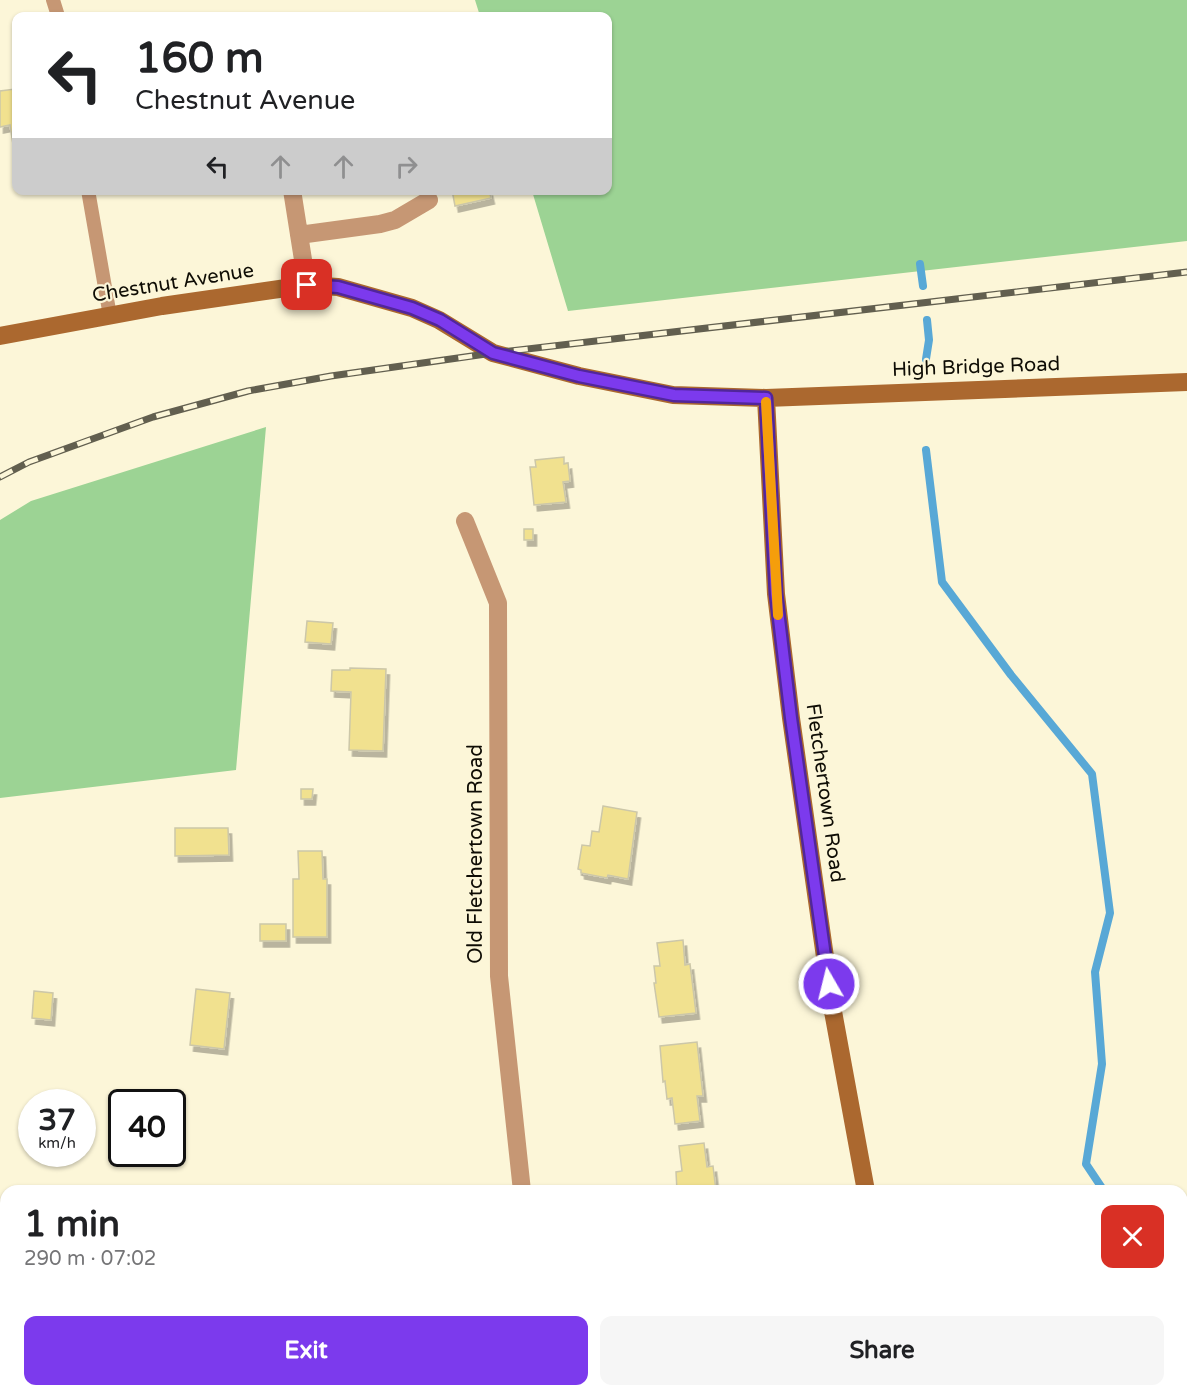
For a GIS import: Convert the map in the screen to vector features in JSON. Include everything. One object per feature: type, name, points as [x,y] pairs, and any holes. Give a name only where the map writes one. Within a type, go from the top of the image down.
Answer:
[{"type":"street","points":[[293,195],[307,285]]},
{"type":"street","points":[[299,236],[380,224],[394,220],[429,200]]},
{"type":"street","name":"Chestnut Avenue","points":[[0,336],[208,299],[307,285],[338,287],[412,308],[440,320],[493,353],[579,376],[674,395],[766,398]]},
{"type":"street","name":"High Bridge Road","points":[[766,398],[1187,382]]},
{"type":"street","name":"Fletchertown Road","points":[[766,398],[776,594],[791,718],[832,1006],[865,1185]]},
{"type":"street","name":"Old Fletchertown Road","points":[[465,521],[498,603],[499,976],[521,1185]]},
{"type":"lane","points":[[89,195],[110,316]]},
{"type":"green space","points":[[475,0],[1187,0],[1187,241],[568,311],[533,195],[612,195],[612,12],[479,12]]},
{"type":"green space","points":[[266,427],[236,770],[0,798],[0,520],[31,501]]},
{"type":"building","points":[[12,89],[12,138],[10,125],[0,127],[0,91]]},
{"type":"building","points":[[453,195],[490,195],[491,198],[455,206]]},
{"type":"building","points":[[564,457],[564,464],[568,463],[570,481],[563,482],[566,502],[534,505],[530,467],[536,467],[535,460]]},
{"type":"building","points":[[524,529],[533,529],[533,540],[524,540]]},
{"type":"building","points":[[307,621],[333,623],[331,644],[305,642]]},
{"type":"building","points":[[350,668],[386,669],[383,751],[349,750],[351,692],[331,691],[332,670],[350,670]]},
{"type":"building","points":[[301,789],[313,789],[312,799],[301,799]]},
{"type":"building","points":[[603,806],[637,812],[628,879],[581,873],[578,869],[582,845],[590,846],[592,831],[599,832]]},
{"type":"building","points":[[175,828],[228,828],[229,855],[175,856]]},
{"type":"building","points":[[298,851],[322,851],[323,879],[327,879],[327,937],[293,937],[293,879],[299,879]]},
{"type":"building","points":[[260,924],[286,924],[286,941],[260,941]]},
{"type":"building","points":[[683,940],[685,965],[690,964],[696,1013],[659,1017],[654,983],[656,983],[654,966],[660,966],[657,943]]},
{"type":"building","points":[[196,989],[230,993],[224,1049],[190,1045]]},
{"type":"building","points":[[34,991],[53,993],[51,1020],[32,1018]]},
{"type":"building","points":[[697,1042],[703,1096],[697,1096],[700,1121],[675,1124],[672,1098],[667,1099],[665,1081],[663,1082],[660,1046]]},
{"type":"building","points":[[704,1143],[707,1167],[713,1166],[715,1185],[677,1185],[676,1172],[682,1171],[679,1146]]},
{"type":"waterway","points":[[920,264],[923,286]]},
{"type":"waterway","points":[[926,359],[929,340],[927,320]]},
{"type":"waterway","points":[[926,450],[942,582],[1011,675],[1092,774],[1110,913],[1095,972],[1102,1064],[1086,1164],[1100,1185]]},
{"type":"railway","points":[[0,477],[29,462],[153,417],[248,391],[331,376],[493,353],[1187,272]]},
{"type":"slow traffic","points":[[766,402],[778,615]]},
{"type":"route","points":[[307,285],[338,287],[412,308],[440,320],[493,353],[579,376],[674,395],[766,398],[776,594],[791,718],[829,984]]}]
